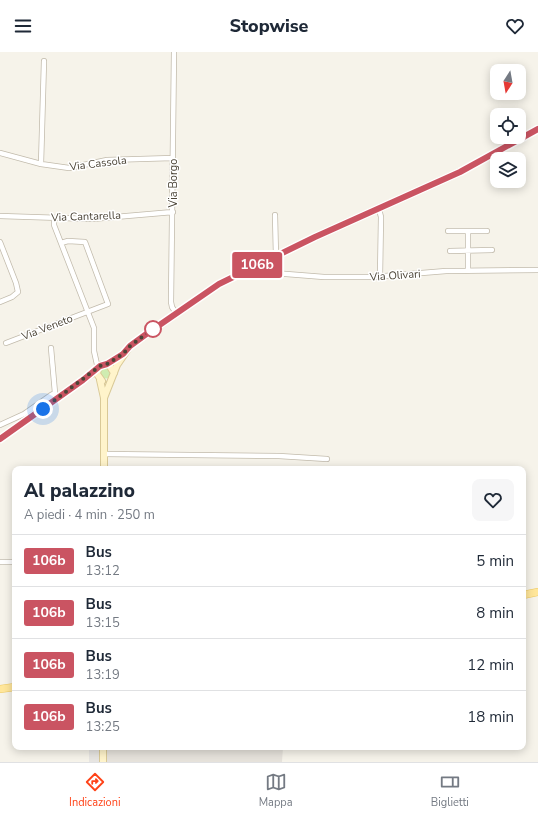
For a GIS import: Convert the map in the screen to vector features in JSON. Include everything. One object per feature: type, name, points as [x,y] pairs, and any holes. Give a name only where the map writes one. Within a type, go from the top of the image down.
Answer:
[{"type":"main road","points":[[104,398],[110,381],[123,354],[130,346],[219,284],[379,208],[460,172],[538,129]]},
{"type":"main road","points":[[0,439],[57,396],[83,380],[97,369],[123,354]]},
{"type":"main road","points":[[106,364],[113,368],[114,373]]},
{"type":"main road","points":[[97,369],[104,398],[104,466]]},
{"type":"main road","points":[[83,380],[99,379],[104,382],[110,381]]},
{"type":"main road","points":[[526,594],[538,592]]},
{"type":"main road","points":[[0,689],[12,687]]},
{"type":"main road","points":[[103,750],[103,762]]},
{"type":"street","name":"Via Borgo","points":[[174,52],[171,302],[176,313]]},
{"type":"street","points":[[41,164],[44,61]]},
{"type":"street","name":"Via Cassola","points":[[0,153],[41,164],[69,168],[107,160],[173,158]]},
{"type":"street","points":[[379,208],[381,217],[380,277]]},
{"type":"street","name":"Via Cantarella","points":[[0,216],[92,219],[173,212]]},
{"type":"street","points":[[275,215],[276,256]]},
{"type":"street","points":[[54,218],[54,225],[94,328],[94,351],[106,364]]},
{"type":"street","points":[[448,231],[487,231]]},
{"type":"street","points":[[468,231],[468,270]]},
{"type":"street","name":"Via Veneto","points":[[6,343],[108,304],[86,245],[82,241],[68,241],[61,243]]},
{"type":"street","points":[[0,242],[18,292],[12,297],[0,302]]},
{"type":"street","points":[[450,251],[492,250]]},
{"type":"street","name":"Via Olivari","points":[[255,266],[261,272],[324,277],[380,277],[468,270],[538,270]]},
{"type":"street","points":[[0,425],[57,396],[51,348]]},
{"type":"street","points":[[97,356],[97,369]]},
{"type":"street","points":[[20,416],[24,422]]},
{"type":"street","points":[[104,454],[327,458]]},
{"type":"street","points":[[0,562],[12,562]]},
{"type":"shaded area","points":[[89,750],[100,750],[101,762],[89,762]]},
{"type":"shaded area","points":[[106,750],[283,750],[282,762],[106,762]]},
{"type":"green space","points":[[106,367],[110,369],[112,373],[110,377],[106,379],[102,377],[100,373],[102,369]]},
{"type":"bus line","name":"106b","points":[[0,439],[55,401],[97,370],[100,366],[110,363],[145,335],[219,284],[315,237],[460,172],[538,129]]},
{"type":"route","points":[[43,409],[97,370],[100,366],[110,363],[123,354],[130,346],[153,329]]}]
